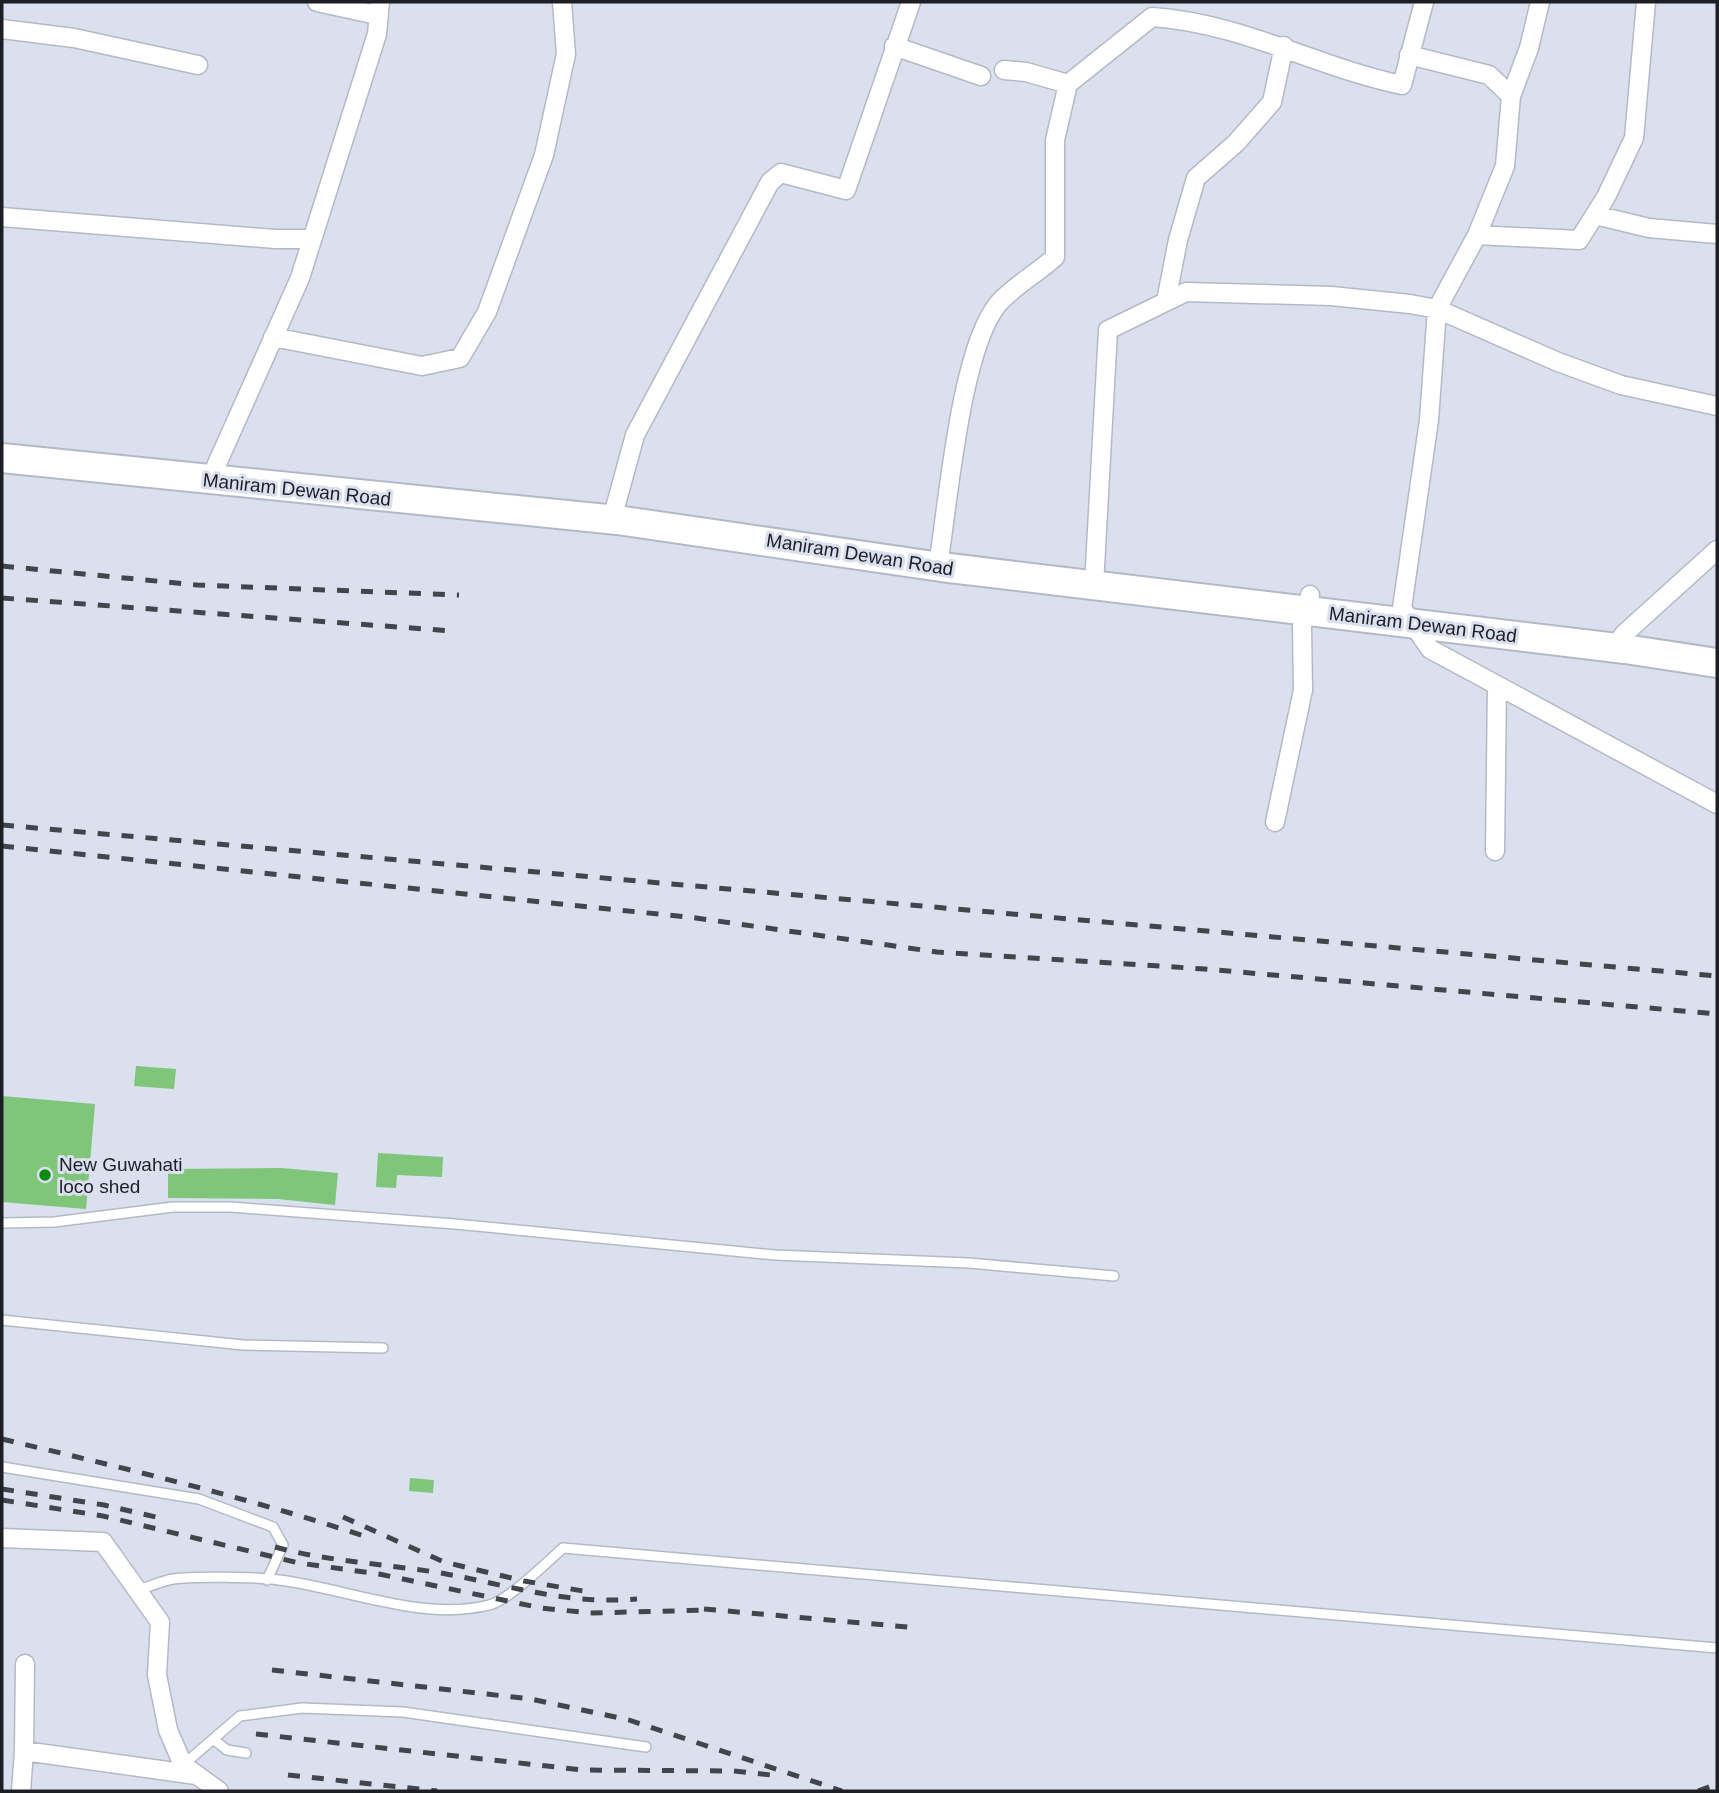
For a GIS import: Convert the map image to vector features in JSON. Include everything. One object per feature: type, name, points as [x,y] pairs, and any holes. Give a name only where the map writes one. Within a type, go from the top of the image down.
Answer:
[{"type":"main road","name":"Maniram Dewan Road","points":[[2,444],[216,473]]},
{"type":"main road","name":"Maniram Dewan Road","points":[[2,458],[216,473],[614,512],[940,552],[1094,578]]},
{"type":"main road","name":"Maniram Dewan Road","points":[[741,529],[941,567],[1094,578],[1619,641],[1717,648]]},
{"type":"main road","name":"Maniram Dewan Road","points":[[1619,641],[1717,663]]},
{"type":"street","points":[[216,473],[300,278],[377,34],[379,8],[317,2]]},
{"type":"street","points":[[273,337],[422,366],[460,358],[487,312],[544,155],[566,54],[562,2]]},
{"type":"street","points":[[614,512],[635,435],[770,182],[781,173],[846,190],[911,2]]},
{"type":"street","points":[[940,552],[956,442],[979,334],[999,303],[1055,257],[1055,140],[1068,84],[1152,17],[1193,20],[1284,46],[1364,77],[1402,85],[1424,2]]},
{"type":"street","points":[[1540,2],[1529,48],[1511,96],[1505,166],[1477,235],[1437,309],[1429,420],[1407,616],[1430,649],[1717,804]]},
{"type":"street","points":[[1477,235],[1579,240],[1595,215],[1634,138],[1646,2]]},
{"type":"street","points":[[2,29],[74,38],[198,65]]},
{"type":"street","points":[[894,46],[981,76]]},
{"type":"street","points":[[1166,301],[1178,240],[1196,178],[1236,143],[1272,102],[1284,46]]},
{"type":"street","points":[[1409,55],[1489,75],[1511,96]]},
{"type":"street","points":[[1003,70],[1026,72],[1068,84]]},
{"type":"street","points":[[1595,215],[1649,228],[1717,234]]},
{"type":"street","points":[[2,217],[275,239],[312,239]]},
{"type":"street","points":[[1094,578],[1108,330],[1186,292],[1331,296],[1437,309],[1558,362],[1621,385],[1717,406]]},
{"type":"street","points":[[1619,641],[1717,550]]},
{"type":"street","points":[[1275,822],[1303,690],[1302,626],[1308,602]]},
{"type":"street","points":[[1495,851],[1497,685]]},
{"type":"street","points":[[2,1538],[103,1542],[160,1622],[157,1675],[168,1730],[189,1770],[219,1791]]},
{"type":"street","points":[[22,1791],[25,1664]]},
{"type":"street","points":[[24,1751],[189,1770]]},
{"type":"lane","points":[[2,1223],[54,1222],[173,1207],[231,1207],[455,1224],[775,1255],[969,1263],[1114,1276]]},
{"type":"lane","points":[[2,1320],[243,1345],[383,1348]]},
{"type":"lane","points":[[2,1467],[199,1499],[273,1527],[283,1545],[267,1580]]},
{"type":"lane","points":[[137,1590],[173,1579],[267,1580],[363,1598],[443,1609],[490,1605],[516,1591],[532,1572],[564,1548],[1717,1648]]},
{"type":"lane","points":[[189,1770],[213,1739],[240,1716],[302,1708],[403,1712],[646,1746]]},
{"type":"lane","points":[[213,1739],[227,1750],[246,1753]]},
{"type":"building","points":[[136,1066],[176,1069],[174,1089],[134,1086]]},
{"type":"building","name":"New Guwahati loco shed","points":[[2,1096],[95,1104],[86,1209],[2,1202]]},
{"type":"building","points":[[378,1153],[443,1157],[442,1177],[397,1175],[396,1188],[376,1187]]},
{"type":"building","points":[[281,1168],[338,1173],[335,1205],[278,1199],[168,1198],[168,1169]]},
{"type":"building","points":[[410,1478],[434,1480],[433,1493],[409,1491]]},
{"type":"railway","points":[[2,566],[197,585],[459,595]]},
{"type":"railway","points":[[2,598],[453,631]]},
{"type":"railway","points":[[2,825],[1717,976]]},
{"type":"railway","points":[[2,846],[696,918],[937,952],[1205,969],[1717,1014]]},
{"type":"railway","points":[[2,1439],[229,1496],[364,1536]]},
{"type":"railway","points":[[2,1489],[104,1505],[160,1518]]},
{"type":"railway","points":[[2,1500],[103,1516],[299,1563],[379,1574],[541,1608],[590,1613],[711,1610]]},
{"type":"railway","points":[[343,1517],[444,1562],[524,1581],[589,1592]]},
{"type":"railway","points":[[275,1547],[334,1559],[435,1572],[559,1596],[637,1599]]},
{"type":"railway","points":[[704,1609],[919,1628]]},
{"type":"railway","points":[[272,1670],[531,1699],[629,1720],[842,1791]]},
{"type":"railway","points":[[256,1734],[583,1770],[734,1771],[771,1775]]},
{"type":"railway","points":[[288,1775],[437,1791]]},
{"type":"railway","points":[[1698,1791],[1717,1784]]},
{"type":"place","name":"New Guwahati loco shed","points":[[45,1175]]}]
